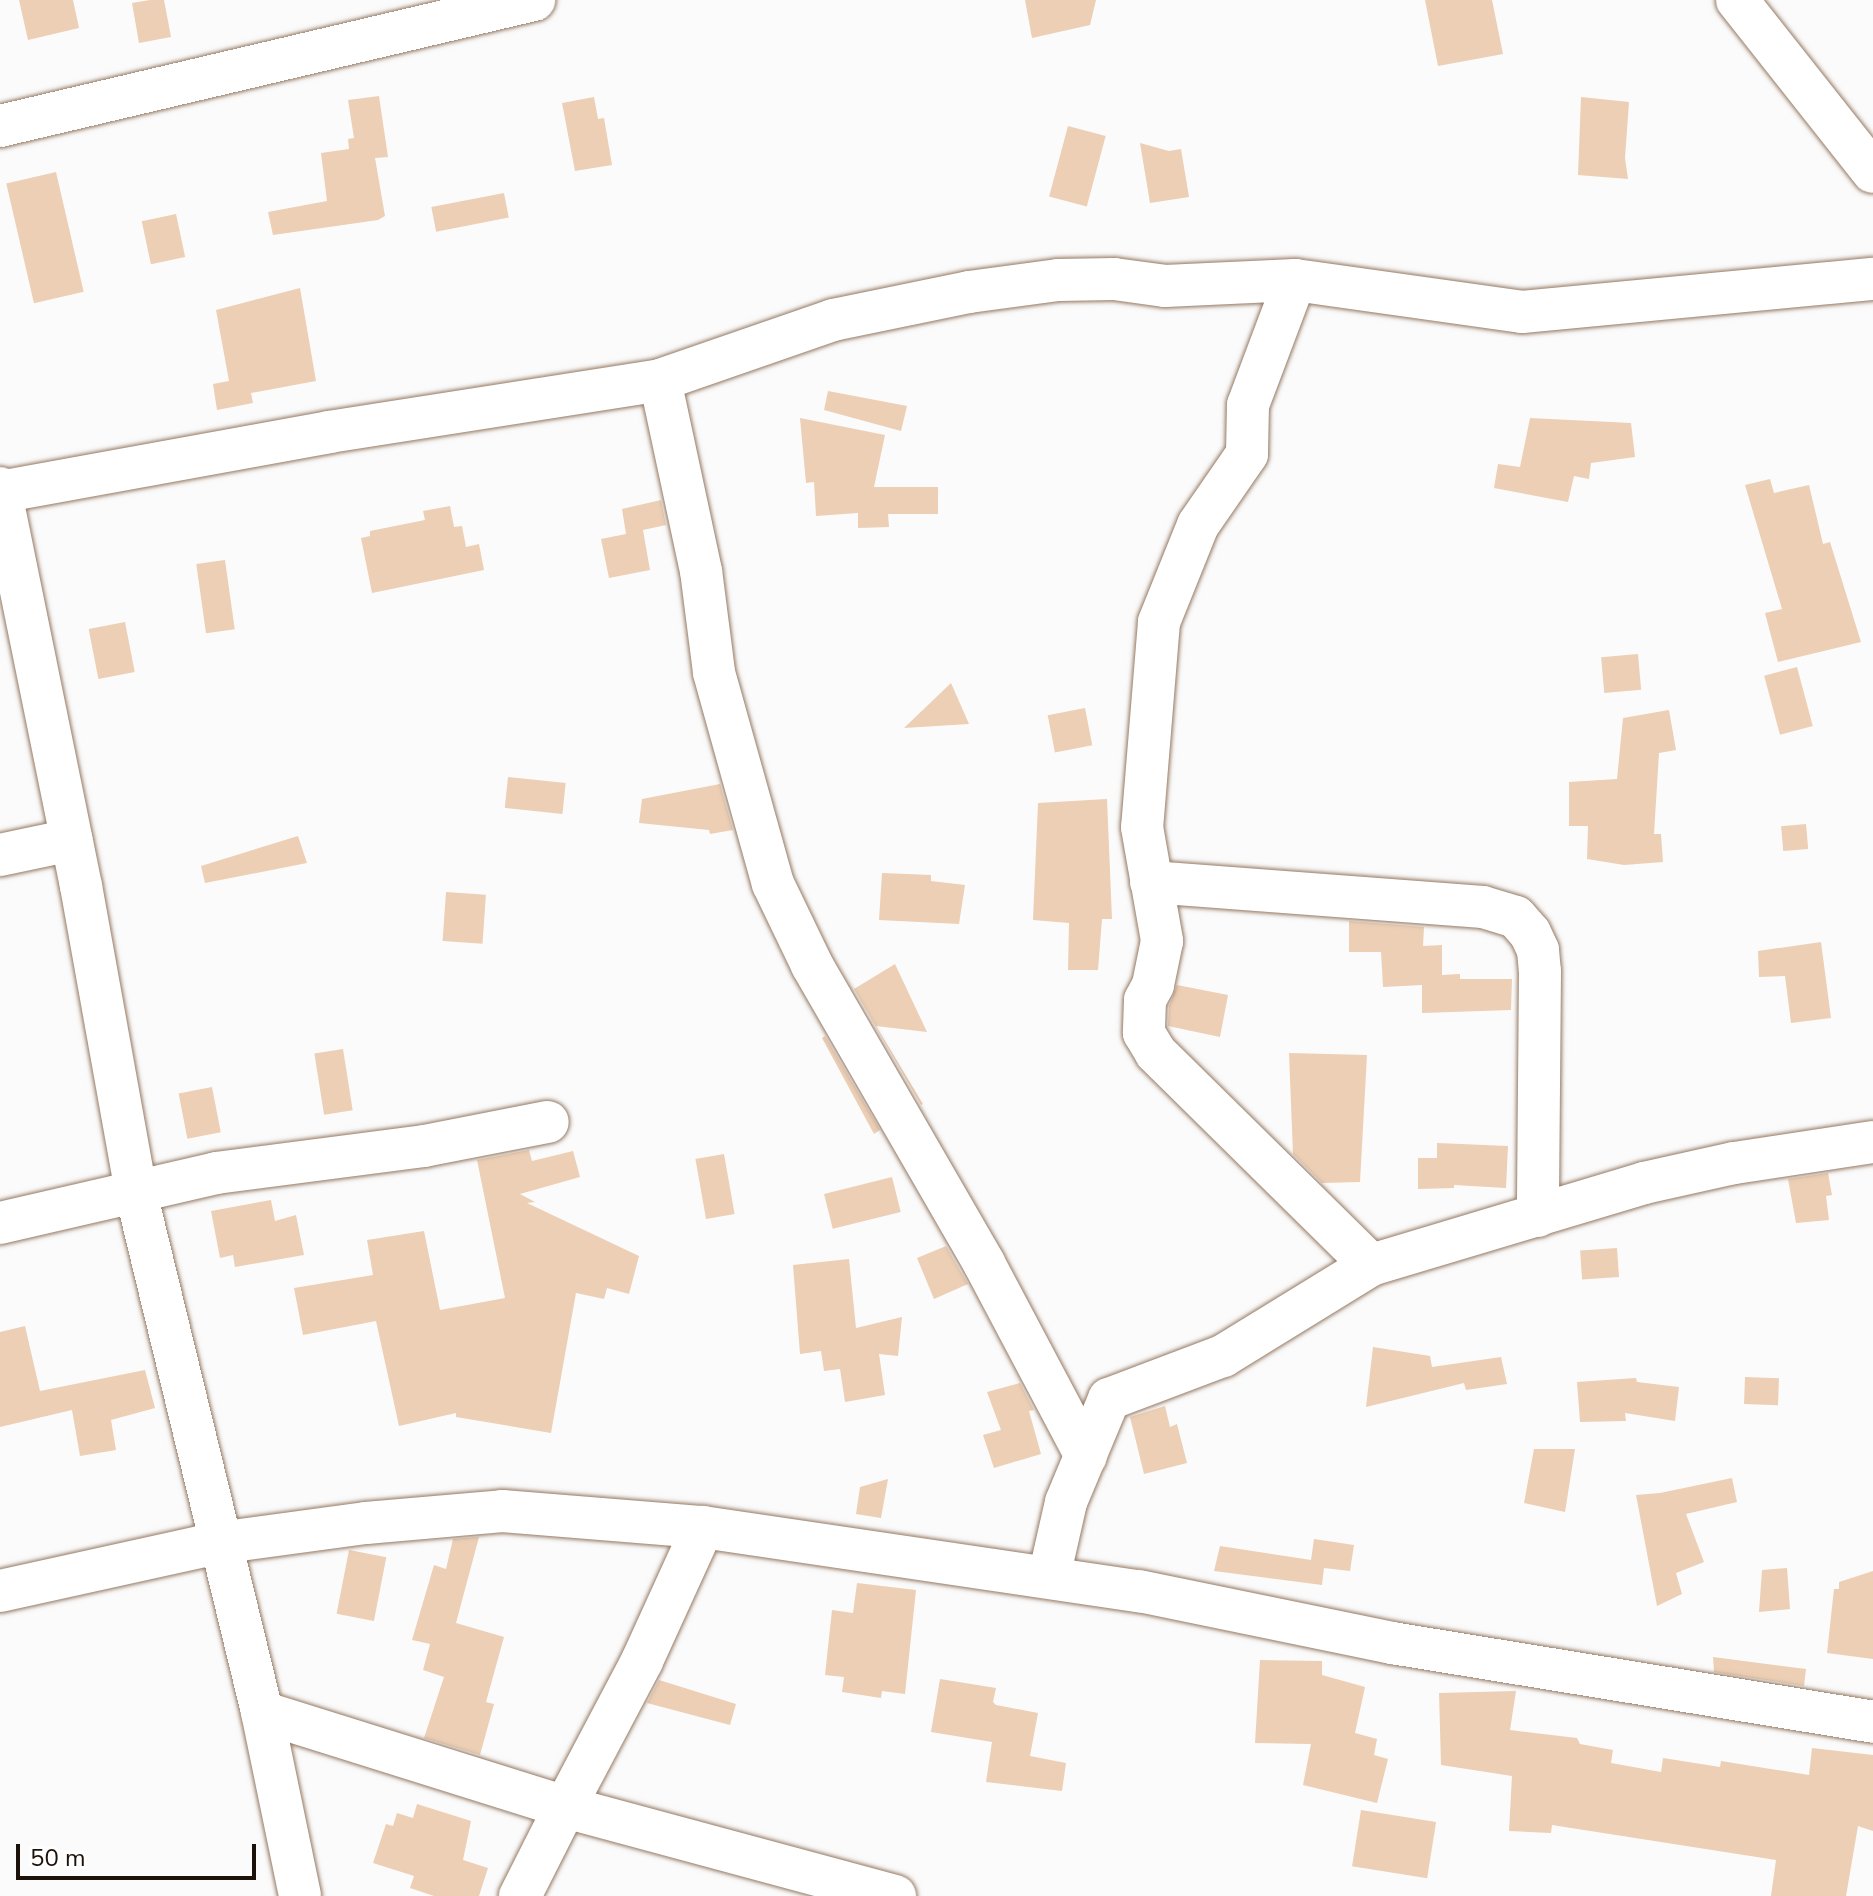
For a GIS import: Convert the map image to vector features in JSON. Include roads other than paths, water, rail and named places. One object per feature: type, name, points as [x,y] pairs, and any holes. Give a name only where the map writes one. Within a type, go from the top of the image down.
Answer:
[{"type":"street","points":[[0,126],[534,0]]},
{"type":"street","points":[[1756,10],[1873,172]]},
{"type":"street","points":[[300,1896],[262,1712],[218,1543],[136,1193],[71,840],[0,491],[329,432],[660,380],[833,320],[969,292],[1058,280],[1114,279],[1165,286],[1295,280],[1522,312],[1873,279]]},
{"type":"street","points":[[1295,280],[1248,405],[1247,454],[1198,525],[1159,622],[1142,827],[1162,941],[1159,964],[1145,1000],[1144,1033],[1156,1053],[1371,1265]]},
{"type":"street","points":[[660,380],[697,549],[714,672],[773,884],[812,965],[984,1263],[1086,1456]]},
{"type":"street","points":[[0,855],[71,840]]},
{"type":"street","points":[[1151,882],[1483,907],[1516,917],[1530,933],[1538,950],[1540,971],[1538,1216]]},
{"type":"street","points":[[0,1223],[216,1173],[424,1146],[548,1122]]},
{"type":"street","points":[[1049,1577],[1066,1502],[1109,1399],[1223,1356],[1371,1265],[1644,1183],[1734,1163],[1873,1142]]},
{"type":"street","points":[[0,1591],[218,1543],[366,1523],[502,1511],[703,1527],[1049,1577],[1139,1591],[1392,1643],[1873,1722]]},
{"type":"street","points":[[520,1896],[642,1661],[703,1527]]},
{"type":"street","points":[[262,1712],[565,1807],[895,1896]]}]
